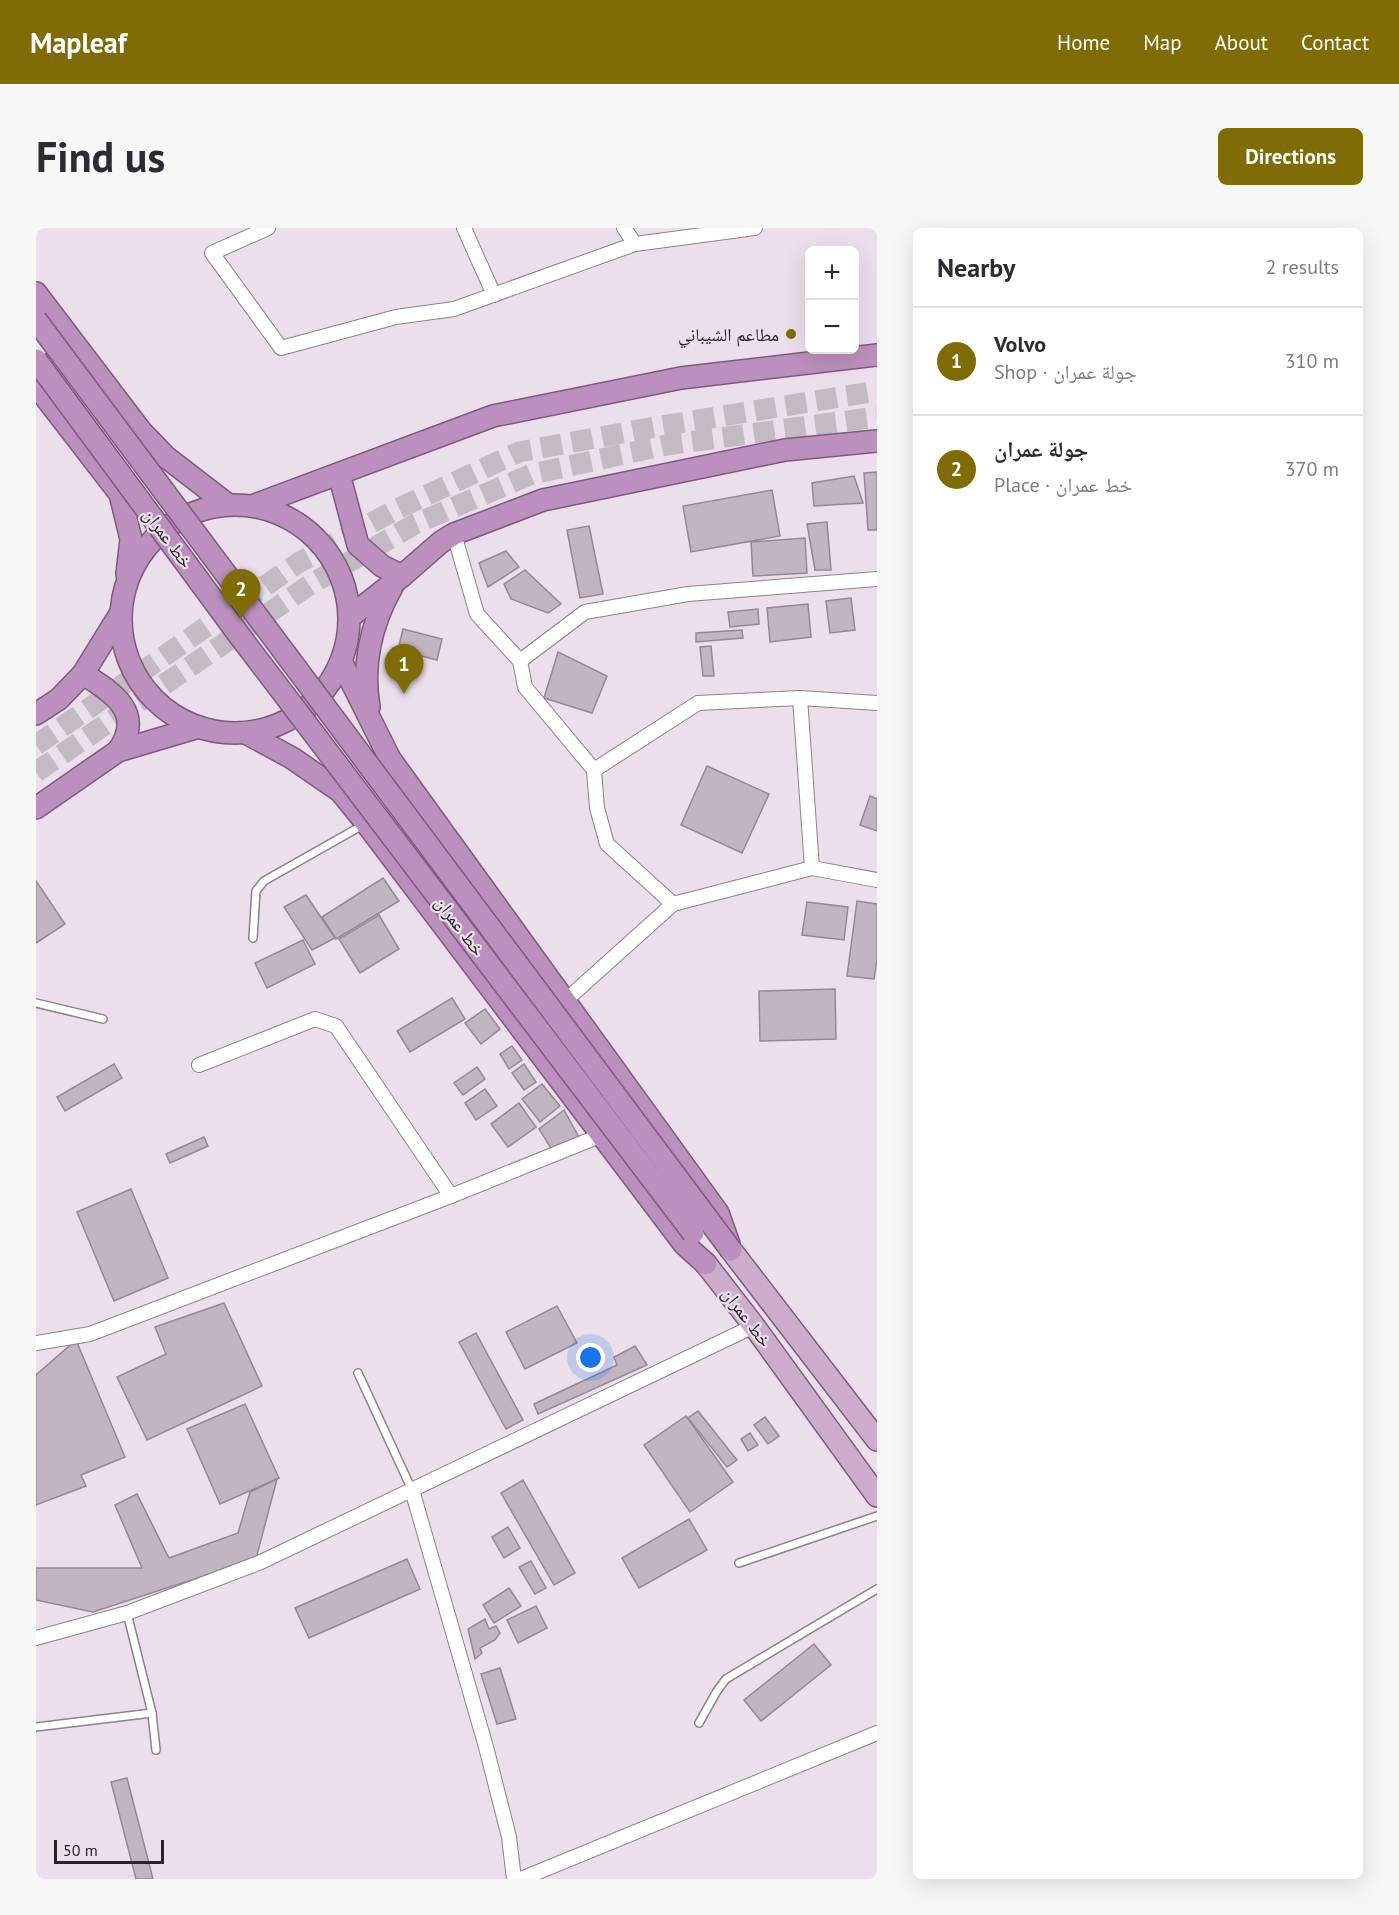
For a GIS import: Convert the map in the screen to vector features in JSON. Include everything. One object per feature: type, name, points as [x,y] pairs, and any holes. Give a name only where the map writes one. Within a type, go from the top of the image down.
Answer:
[{"type":"highway","points":[[36,293],[141,431],[166,457],[227,504]]},
{"type":"highway","name":"خط عمران","points":[[36,320],[731,1250]]},
{"type":"highway","points":[[252,506],[493,416],[681,378],[877,356]]},
{"type":"highway","name":"خط عمران","points":[[36,360],[239,634],[693,1233],[706,1264]]},
{"type":"highway","points":[[36,385],[120,494],[131,539],[120,614],[129,662],[157,702],[199,728]]},
{"type":"highway","points":[[94,461],[118,470],[133,469],[146,450],[141,431]]},
{"type":"highway","points":[[351,616],[441,542],[454,534],[543,500],[785,450],[877,441]]},
{"type":"highway","points":[[339,474],[353,519],[358,545],[399,578]]},
{"type":"highway","points":[[36,808],[118,751],[199,728],[246,733],[286,722],[319,697],[342,663],[349,640],[351,616],[340,570],[312,532],[252,506],[227,504],[183,516],[147,544],[125,584]]},
{"type":"highway","points":[[370,719],[366,681],[371,633],[384,602],[399,578]]},
{"type":"highway","points":[[36,714],[58,699],[83,674],[120,614]]},
{"type":"highway","points":[[342,663],[390,759],[718,1213],[731,1250]]},
{"type":"highway","points":[[83,674],[110,692],[123,707],[130,727],[126,740],[118,751]]},
{"type":"highway","points":[[246,733],[292,758],[340,791],[684,1244],[706,1264]]},
{"type":"highway","points":[[340,791],[338,769],[346,749],[368,746],[390,759]]},
{"type":"main road","name":"خط عمران","points":[[731,1250],[876,1437]]},
{"type":"main road","name":"خط عمران","points":[[706,1264],[754,1326],[877,1496]]},
{"type":"street","points":[[268,228],[212,253],[282,348],[396,316],[454,309],[635,244],[755,228]]},
{"type":"street","points":[[464,228],[494,295]]},
{"type":"street","points":[[624,228],[635,244]]},
{"type":"street","points":[[454,534],[477,614],[520,662],[525,687],[594,770],[597,808],[607,844],[673,904]]},
{"type":"street","points":[[520,662],[585,612],[688,594],[877,579]]},
{"type":"street","points":[[594,770],[698,703],[800,698],[877,703]]},
{"type":"street","points":[[800,698],[812,868]]},
{"type":"street","points":[[565,1000],[673,904],[812,868],[877,880]]},
{"type":"street","points":[[199,1065],[315,1018],[336,1026],[451,1196]]},
{"type":"street","points":[[36,1343],[90,1334],[451,1196],[602,1135]]},
{"type":"street","points":[[36,1638],[127,1613],[261,1562],[754,1326]]},
{"type":"street","points":[[412,1490],[486,1747],[509,1837],[514,1879]]},
{"type":"street","points":[[521,1879],[877,1733]]},
{"type":"lane","points":[[253,938],[256,891],[264,881],[366,823]]},
{"type":"lane","points":[[36,1003],[103,1018]]},
{"type":"lane","points":[[358,1373],[412,1490]]},
{"type":"lane","points":[[739,1563],[877,1516]]},
{"type":"lane","points":[[699,1723],[726,1679],[877,1589]]},
{"type":"lane","points":[[127,1613],[152,1713],[156,1750]]},
{"type":"lane","points":[[36,1727],[152,1713]]},
{"type":"building","points":[[877,472],[877,530],[868,530],[864,473]]},
{"type":"building","points":[[854,476],[863,503],[814,506],[812,483]]},
{"type":"building","points":[[772,490],[780,536],[691,552],[683,506]]},
{"type":"building","points":[[827,522],[831,570],[815,570],[807,524]]},
{"type":"building","points":[[589,526],[603,594],[580,598],[567,530]]},
{"type":"building","points":[[805,538],[807,573],[753,576],[751,542]]},
{"type":"building","points":[[506,551],[519,567],[488,587],[479,563]]},
{"type":"building","points":[[525,570],[561,604],[548,613],[511,599],[504,584]]},
{"type":"building","points":[[851,598],[855,630],[830,633],[826,601]]},
{"type":"building","points":[[808,604],[811,637],[770,642],[767,608]]},
{"type":"building","points":[[758,609],[759,624],[730,627],[728,612]]},
{"type":"building","points":[[403,629],[442,639],[437,660],[398,650]]},
{"type":"building","points":[[742,630],[743,638],[696,642],[696,633]]},
{"type":"building","points":[[711,646],[714,676],[703,676],[700,647]]},
{"type":"building","points":[[558,652],[607,676],[592,713],[544,698]]},
{"type":"building","points":[[707,766],[769,794],[742,853],[681,825]]},
{"type":"building","points":[[870,796],[877,799],[877,831],[860,825]]},
{"type":"building","points":[[383,878],[399,901],[336,939],[322,917]]},
{"type":"building","points":[[36,881],[65,924],[36,943]]},
{"type":"building","points":[[306,895],[335,938],[312,950],[284,907]]},
{"type":"building","points":[[857,901],[877,904],[877,959],[874,979],[847,976]]},
{"type":"building","points":[[807,902],[848,907],[844,940],[802,935]]},
{"type":"building","points":[[379,915],[399,949],[360,973],[339,939]]},
{"type":"building","points":[[303,940],[315,964],[267,988],[255,963]]},
{"type":"building","points":[[835,989],[836,1039],[760,1041],[759,991]]},
{"type":"building","points":[[452,998],[465,1019],[410,1052],[397,1031]]},
{"type":"building","points":[[485,1009],[500,1029],[481,1044],[465,1023]]},
{"type":"building","points":[[512,1046],[522,1060],[509,1069],[500,1054]]},
{"type":"building","points":[[114,1064],[122,1078],[65,1111],[57,1097]]},
{"type":"building","points":[[524,1064],[536,1082],[524,1090],[512,1073]]},
{"type":"building","points":[[477,1067],[485,1079],[463,1095],[454,1083]]},
{"type":"building","points":[[542,1084],[560,1106],[540,1122],[522,1099]]},
{"type":"building","points":[[485,1089],[497,1106],[476,1120],[465,1103]]},
{"type":"building","points":[[519,1103],[536,1127],[508,1147],[491,1124]]},
{"type":"building","points":[[564,1110],[580,1139],[554,1153],[539,1129]]},
{"type":"building","points":[[204,1137],[208,1146],[170,1163],[166,1154]]},
{"type":"building","points":[[131,1189],[168,1278],[114,1301],[77,1212]]},
{"type":"building","points":[[224,1303],[262,1386],[147,1440],[117,1377],[166,1354],[155,1327]]},
{"type":"building","points":[[557,1306],[577,1343],[525,1369],[506,1332]]},
{"type":"building","points":[[476,1333],[523,1420],[506,1429],[459,1342]]},
{"type":"building","points":[[76,1340],[125,1457],[81,1475],[86,1486],[36,1505],[36,1375]]},
{"type":"building","points":[[635,1346],[647,1365],[538,1414],[534,1404],[617,1365],[614,1357]]},
{"type":"building","points":[[245,1404],[279,1478],[220,1504],[187,1429]]},
{"type":"building","points":[[698,1411],[737,1460],[727,1467],[688,1418]]},
{"type":"building","points":[[686,1416],[733,1482],[690,1512],[644,1445]]},
{"type":"building","points":[[765,1417],[779,1436],[768,1444],[754,1425]]},
{"type":"building","points":[[750,1433],[758,1445],[748,1451],[741,1439]]},
{"type":"building","points":[[277,1479],[256,1559],[93,1612],[36,1600],[36,1568],[142,1568],[115,1505],[137,1494],[169,1558],[238,1533],[250,1492]]},
{"type":"building","points":[[523,1480],[575,1573],[554,1585],[501,1493]]},
{"type":"building","points":[[689,1519],[707,1550],[639,1588],[622,1558]]},
{"type":"building","points":[[508,1527],[520,1548],[504,1558],[492,1537]]},
{"type":"building","points":[[407,1559],[420,1589],[309,1638],[295,1608]]},
{"type":"building","points":[[531,1561],[546,1588],[535,1594],[519,1567]]},
{"type":"building","points":[[509,1588],[521,1606],[494,1623],[483,1605]]},
{"type":"building","points":[[536,1606],[547,1628],[518,1643],[507,1620]]},
{"type":"building","points":[[485,1619],[489,1629],[496,1626],[500,1633],[495,1640],[480,1648],[482,1653],[475,1659],[468,1629]]},
{"type":"building","points":[[814,1644],[831,1665],[761,1721],[744,1700]]},
{"type":"building","points":[[500,1668],[516,1719],[497,1724],[481,1674]]},
{"type":"building","points":[[127,1778],[153,1879],[136,1879],[111,1782]]},
{"type":"tunnel","points":[[36,745],[298,563],[397,509],[519,452],[655,427],[877,391]]},
{"type":"tunnel","points":[[36,772],[311,584],[415,524],[532,474],[666,445],[877,417]]},
{"type":"place","name":"مطاعم الشيباني","points":[[791,334]]},
{"type":"place","name":"جولة عمران","points":[[241,619]]},
{"type":"place","name":"Volvo","points":[[404,694]]}]
